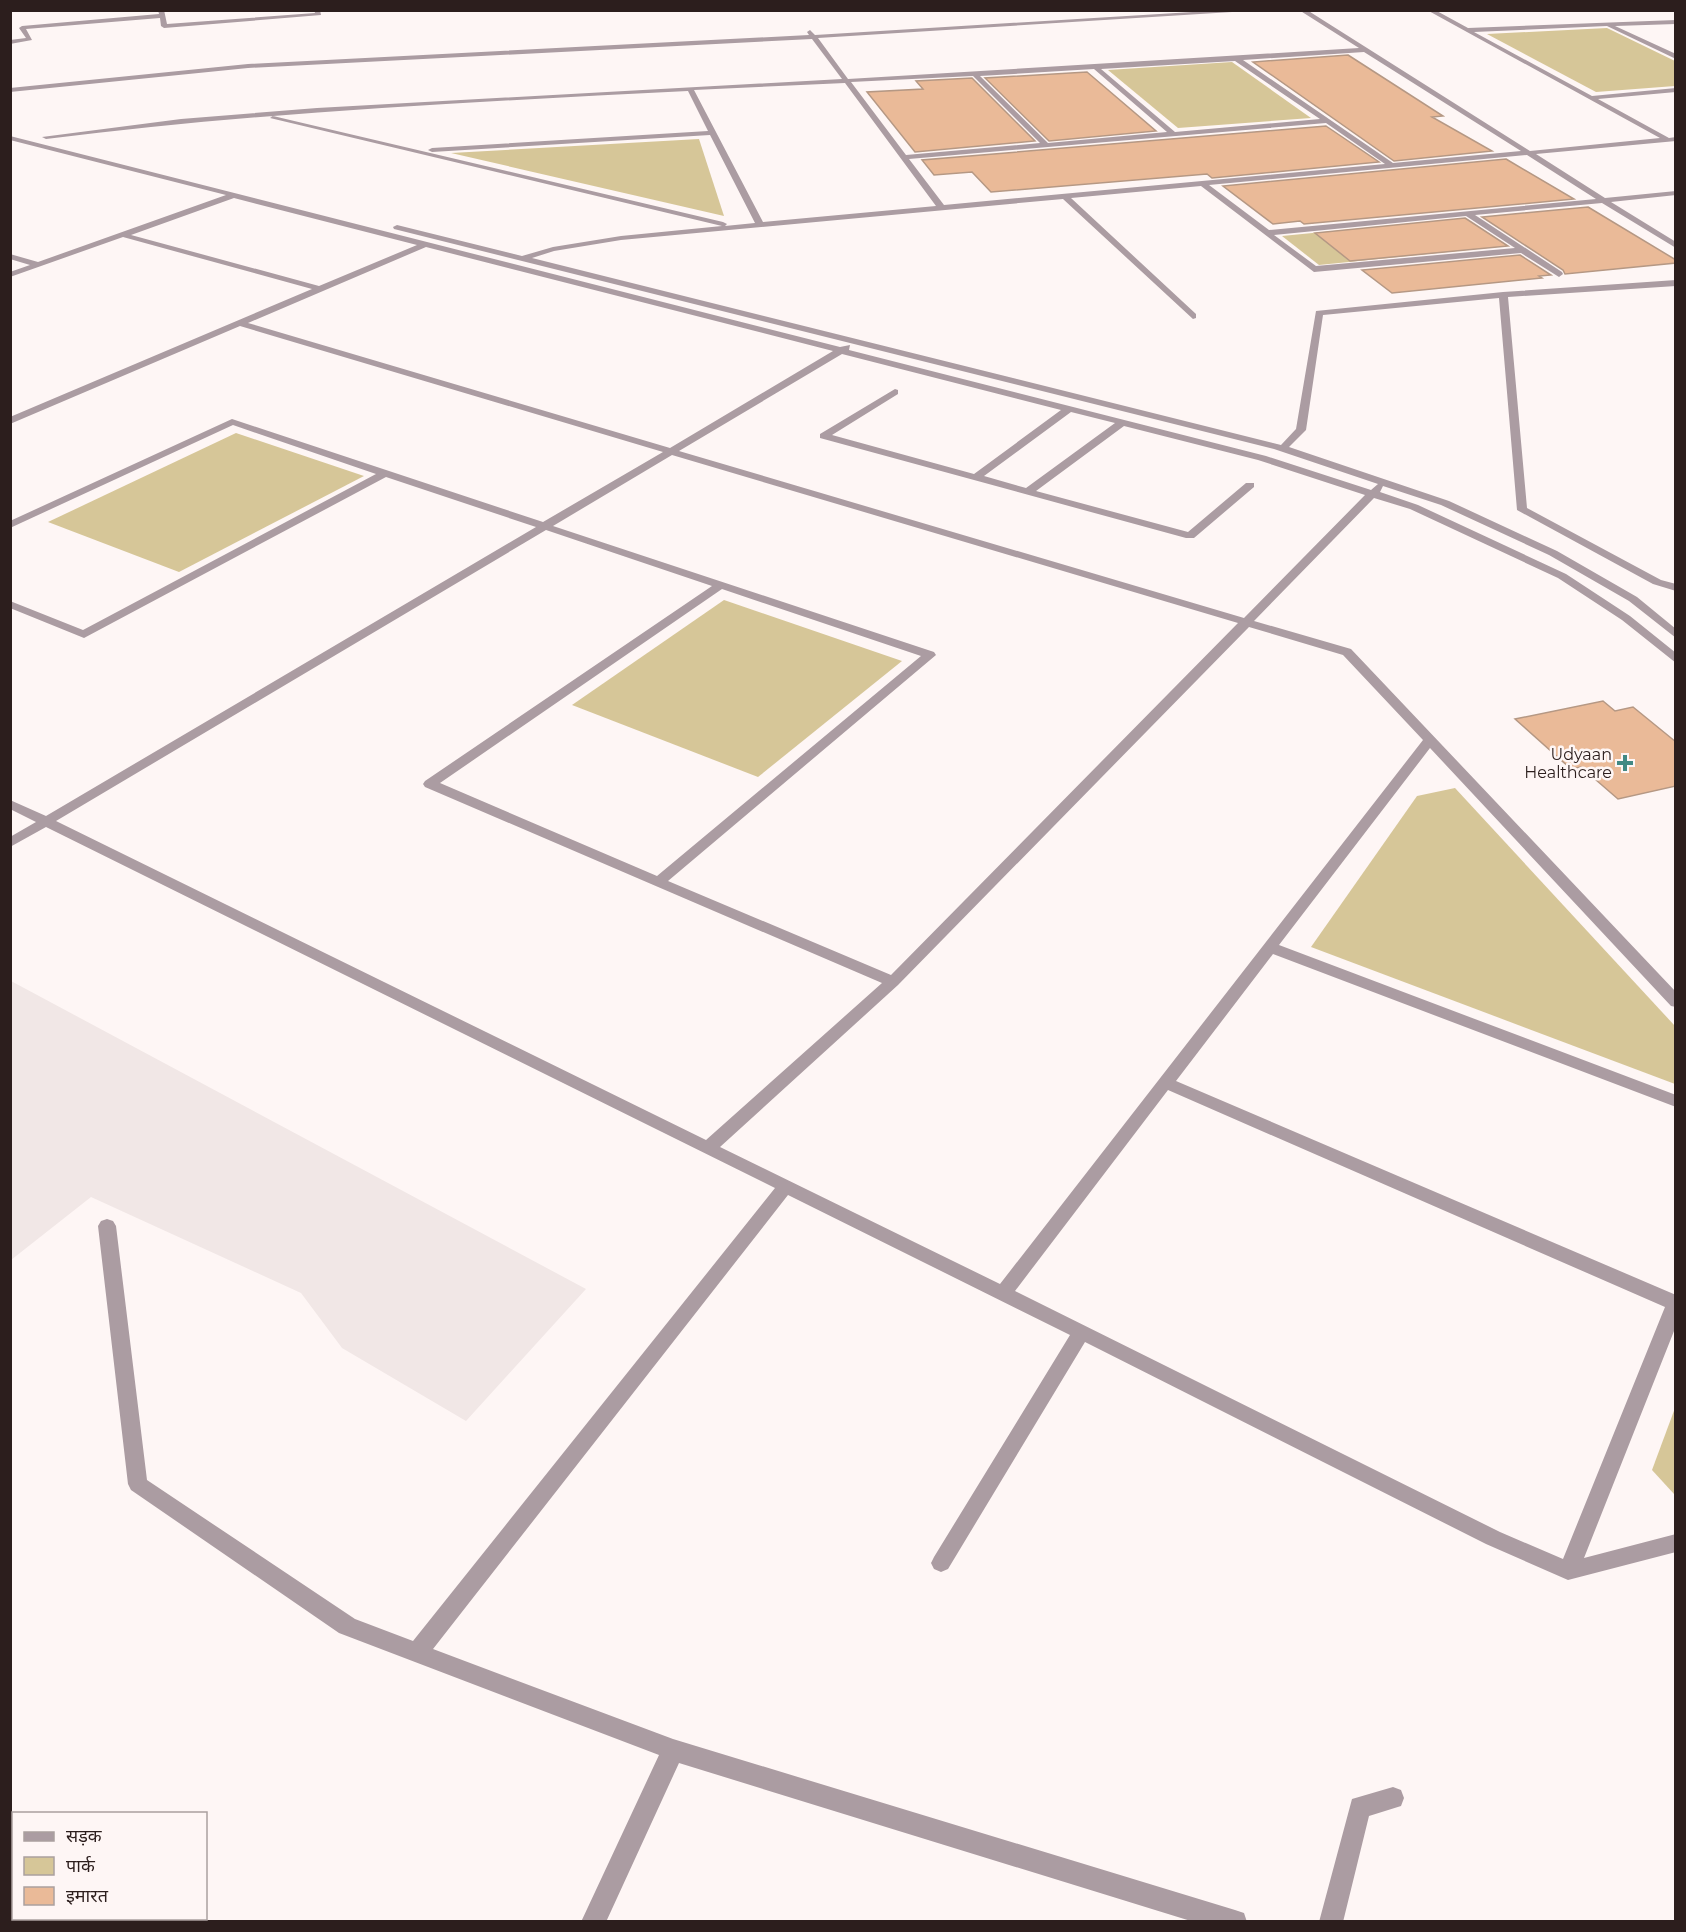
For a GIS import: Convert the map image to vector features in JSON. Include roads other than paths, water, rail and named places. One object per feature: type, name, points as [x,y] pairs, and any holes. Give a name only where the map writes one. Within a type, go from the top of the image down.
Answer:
[{"type":"street","points":[[10,42],[30,39],[22,28],[162,13],[164,26],[318,15],[317,10]]},
{"type":"street","points":[[586,40],[812,34],[1163,10]]},
{"type":"street","points":[[10,84],[233,64],[463,50],[1261,10]]},
{"type":"street","points":[[1302,10],[1676,246]]},
{"type":"street","points":[[1430,10],[1591,98],[1672,139]]},
{"type":"street","points":[[1466,30],[1676,22]]},
{"type":"street","points":[[1607,24],[1676,57]]},
{"type":"street","points":[[812,34],[941,207]]},
{"type":"street","points":[[506,48],[552,42]]},
{"type":"street","points":[[46,137],[127,126],[260,115],[690,88],[1096,68],[1363,50]]},
{"type":"street","points":[[1237,59],[1390,165]]},
{"type":"street","points":[[10,90],[233,64]]},
{"type":"street","points":[[1096,68],[1173,134]]},
{"type":"street","points":[[976,75],[1046,145]]},
{"type":"street","points":[[690,88],[760,225]]},
{"type":"street","points":[[1591,98],[1676,90]]},
{"type":"street","points":[[260,115],[735,227]]},
{"type":"street","points":[[904,157],[1326,121]]},
{"type":"street","points":[[10,128],[248,190],[1283,448],[1445,503],[1553,553],[1633,599],[1676,635]]},
{"type":"street","points":[[414,151],[713,133]]},
{"type":"street","points":[[10,138],[1262,458],[1414,507],[1562,576],[1626,618],[1676,660]]},
{"type":"street","points":[[524,258],[553,249],[621,238],[1672,139]]},
{"type":"street","points":[[1202,183],[1314,269],[1525,250]]},
{"type":"street","points":[[10,275],[248,190]]},
{"type":"street","points":[[1267,233],[1676,193]]},
{"type":"street","points":[[1064,196],[1193,316]]},
{"type":"street","points":[[1467,213],[1559,274]]},
{"type":"street","points":[[123,235],[320,289]]},
{"type":"street","points":[[10,421],[441,238]]},
{"type":"street","points":[[10,256],[39,265]]},
{"type":"street","points":[[1283,448],[1301,430],[1318,313],[1503,295],[1676,283]]},
{"type":"street","points":[[1503,295],[1522,510],[1657,582],[1676,588]]},
{"type":"street","points":[[239,323],[1347,652],[1676,1002]]},
{"type":"street","points":[[10,843],[858,341]]},
{"type":"street","points":[[895,392],[824,436],[1190,536],[1250,485]]},
{"type":"street","points":[[975,478],[1070,408]]},
{"type":"street","points":[[10,525],[232,422],[930,655],[658,882]]},
{"type":"street","points":[[1027,492],[1123,422]]},
{"type":"street","points":[[10,604],[84,634],[385,473]]},
{"type":"street","points":[[708,1148],[893,982],[1384,483]]},
{"type":"street","points":[[722,585],[430,784],[893,982]]},
{"type":"street","points":[[1003,1293],[1430,740]]},
{"type":"street","points":[[10,804],[1082,1332],[1493,1538],[1568,1571],[1676,1543]]},
{"type":"street","points":[[1270,947],[1676,1101]]},
{"type":"street","points":[[1166,1083],[1675,1303],[1568,1571]]},
{"type":"street","points":[[417,1653],[786,1186]]},
{"type":"street","points":[[107,1226],[138,1484],[346,1626],[673,1750],[1235,1922]]},
{"type":"street","points":[[941,1563],[1082,1332]]},
{"type":"street","points":[[593,1922],[673,1750]]},
{"type":"street","points":[[1331,1922],[1360,1807],[1393,1798]]},
{"type":"place","name":"Udyaan Healthcare","points":[[1625,763]]}]
